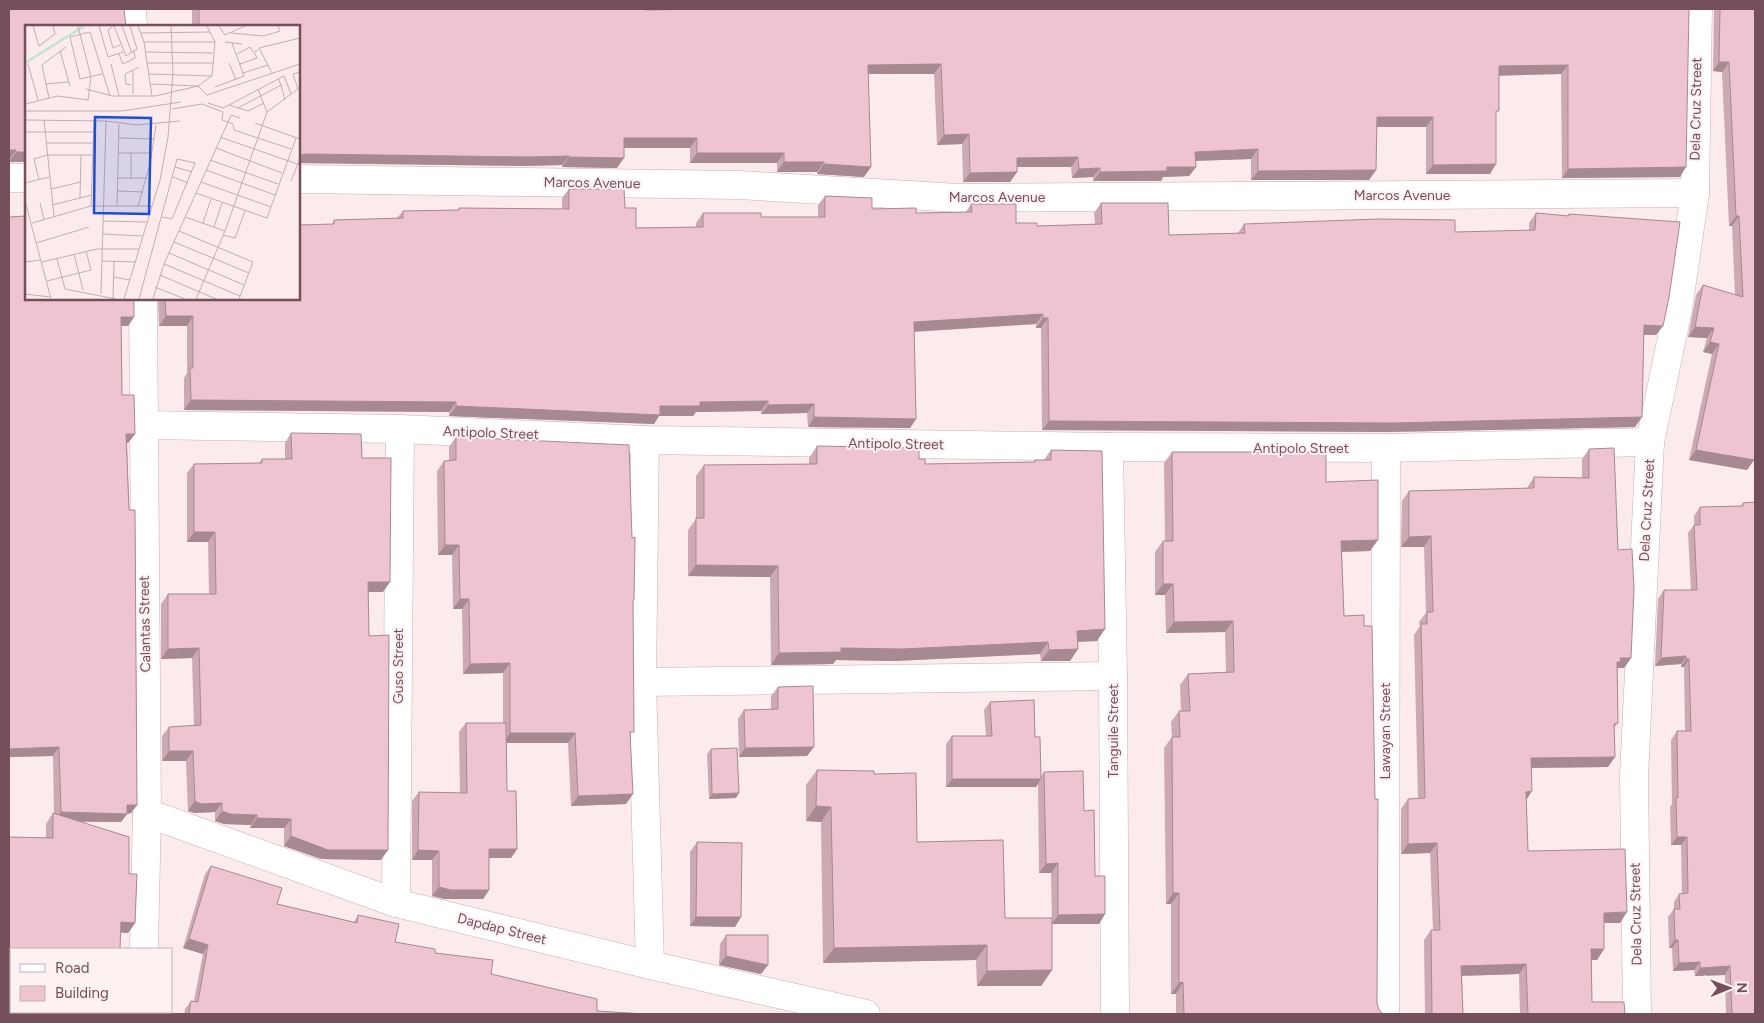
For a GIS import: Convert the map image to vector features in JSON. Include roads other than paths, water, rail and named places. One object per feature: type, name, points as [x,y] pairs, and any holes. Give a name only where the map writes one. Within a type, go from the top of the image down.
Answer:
[{"type":"street","points":[[132,9],[133,25]]},
{"type":"street","name":"Dela Cruz Street","points":[[1637,1014],[1634,776],[1650,442],[1678,309],[1695,193],[1698,9]]},
{"type":"street","points":[[9,178],[25,178]]},
{"type":"street","name":"Marcos Avenue","points":[[300,179],[739,185],[958,198],[1695,193]]},
{"type":"street","name":"Calantas Street","points":[[143,300],[147,813],[144,948]]},
{"type":"street","name":"Antipolo Street","points":[[143,424],[400,429],[645,440],[1109,448],[1386,448],[1650,442]]},
{"type":"street","name":"Guso Street","points":[[396,903],[400,429]]},
{"type":"street","points":[[645,440],[642,682],[650,965]]},
{"type":"street","name":"Tanguile Street","points":[[1109,448],[1113,676],[1115,1014]]},
{"type":"street","name":"Lawayan Street","points":[[1385,1014],[1386,448]]},
{"type":"street","points":[[642,682],[1113,676]]},
{"type":"street","name":"Dapdap Street","points":[[147,813],[396,903],[650,965],[866,1014]]}]
